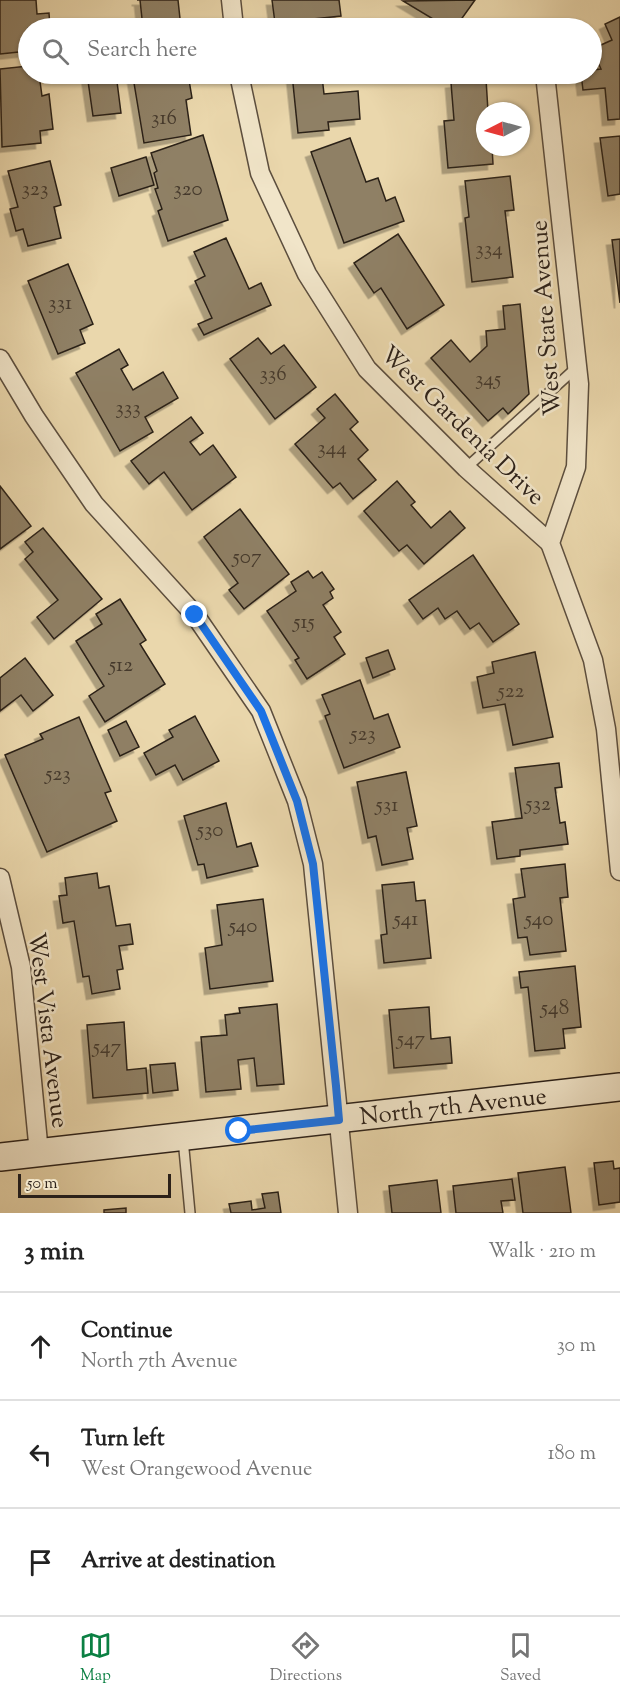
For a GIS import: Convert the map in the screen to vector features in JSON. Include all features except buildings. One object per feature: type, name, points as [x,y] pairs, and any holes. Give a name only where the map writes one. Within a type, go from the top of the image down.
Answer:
[{"type":"main road","name":"North 7th Avenue","points":[[0,1157],[620,1087]]},
{"type":"street","points":[[231,0],[233,18]]},
{"type":"street","name":"West Gardenia Drive","points":[[241,84],[260,172],[307,274],[367,369],[466,468],[550,543]]},
{"type":"street","name":"West State Avenue","points":[[546,84],[578,366],[576,467],[550,543]]},
{"type":"street","points":[[0,359],[34,416],[94,504],[195,615],[261,711],[297,801],[313,864],[348,1213]]},
{"type":"street","points":[[550,543],[593,660],[606,729],[620,871]]},
{"type":"street","name":"West Vista Avenue","points":[[0,878],[21,967],[39,1153]]},
{"type":"lane","points":[[466,468],[578,366]]},
{"type":"lane","points":[[183,1137],[190,1213]]},
{"type":"route","points":[[195,615],[261,711],[297,801],[313,864],[339,1120],[239,1131]]}]
